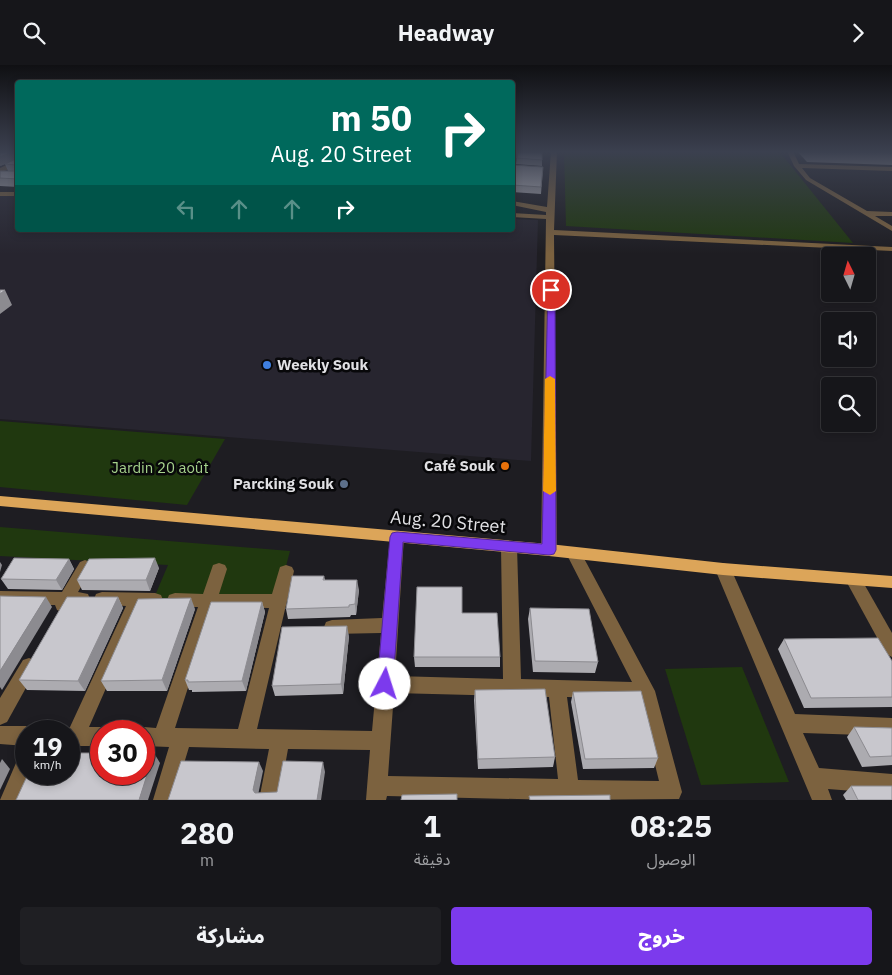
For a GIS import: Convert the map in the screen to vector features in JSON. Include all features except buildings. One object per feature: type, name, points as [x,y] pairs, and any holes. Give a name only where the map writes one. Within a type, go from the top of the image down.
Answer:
[{"type":"main road","name":"Aug. 20 Street","points":[[0,501],[549,550],[723,569],[892,582]]},
{"type":"street","points":[[549,185],[551,231],[549,550]]},
{"type":"street","points":[[817,185],[892,229]]},
{"type":"street","points":[[0,194],[15,194]]},
{"type":"street","points":[[515,204],[550,214]]},
{"type":"street","points":[[866,213],[892,214]]},
{"type":"street","points":[[515,215],[550,214]]},
{"type":"street","points":[[551,231],[892,249]]},
{"type":"street","points":[[397,537],[377,793],[509,794],[569,790],[635,796],[672,792],[646,691],[574,553]]},
{"type":"street","points":[[509,547],[512,687]]},
{"type":"street","points":[[57,615],[87,564]]},
{"type":"street","points":[[163,800],[162,738],[220,569]]},
{"type":"street","points":[[723,569],[822,800]]},
{"type":"street","points":[[245,739],[286,571]]},
{"type":"street","points":[[853,579],[892,649]]},
{"type":"street","points":[[0,598],[278,601]]},
{"type":"street","points":[[80,720],[137,599]]},
{"type":"street","points":[[311,628],[390,625]]},
{"type":"street","points":[[272,629],[291,629]]},
{"type":"street","points":[[0,716],[38,649]]},
{"type":"street","points":[[385,684],[646,691]]},
{"type":"street","points":[[557,688],[569,790]]},
{"type":"street","points":[[789,723],[892,727]]},
{"type":"street","points":[[0,735],[15,735]]},
{"type":"street","points":[[162,738],[380,741]]},
{"type":"street","points":[[269,800],[280,740]]},
{"type":"street","points":[[813,778],[892,784]]},
{"type":"street","points":[[9,800],[16,785]]},
{"type":"shaded area","name":"Weekly Souk","points":[[0,196],[15,196],[15,232],[515,232],[515,219],[538,220],[531,461],[0,419]]},
{"type":"green space","points":[[565,185],[807,185],[853,243],[566,226]]},
{"type":"green space","name":"Jardin 20 août","points":[[0,421],[225,439],[187,505],[0,487]]},
{"type":"green space","points":[[0,527],[290,551],[277,600],[154,598],[168,565],[0,556]]},
{"type":"green space","points":[[742,667],[789,782],[701,785],[665,669]]},
{"type":"slow traffic","points":[[550,379],[550,491]]},
{"type":"place","name":"Weekly Souk","points":[[267,365]]},
{"type":"place","name":"Café Souk","points":[[505,466]]},
{"type":"place","name":"Parcking Souk","points":[[344,484]]},
{"type":"route","points":[[385,684],[397,537],[549,550],[551,290]]}]
